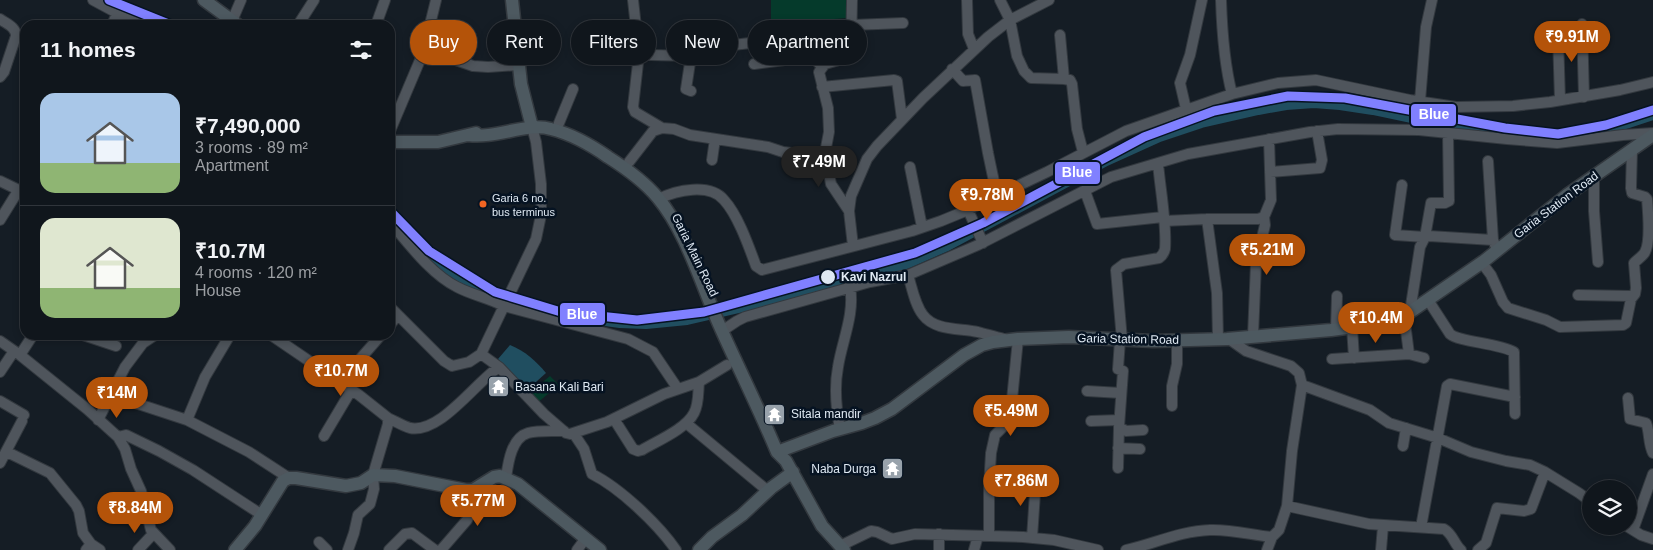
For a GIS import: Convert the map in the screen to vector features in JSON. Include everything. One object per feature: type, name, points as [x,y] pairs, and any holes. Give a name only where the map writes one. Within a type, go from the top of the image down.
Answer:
[{"type":"main road","points":[[204,0],[231,20]]},
{"type":"main road","points":[[512,0],[514,20]]},
{"type":"main road","points":[[395,142],[438,142],[531,123],[520,84],[518,65]]},
{"type":"main road","name":"Garia Main Road","points":[[531,123],[548,120],[560,123],[625,168],[662,198]]},
{"type":"main road","name":"Garia Main Road","points":[[531,123],[588,141],[629,162],[662,198],[707,287],[785,459],[822,526],[842,548]]},
{"type":"main road","name":"Garia Station Road","points":[[699,550],[768,491],[785,459],[819,436],[862,423],[892,409],[982,345],[1012,340],[1069,337],[1121,340],[1223,339],[1352,327],[1374,324],[1407,314],[1482,262],[1495,245],[1653,134]]},
{"type":"main road","points":[[235,550],[262,515],[283,481],[289,478],[296,478],[346,486],[361,483],[373,475],[395,476],[466,490],[474,490],[494,477],[500,476],[518,484],[600,550]]},
{"type":"street","points":[[93,0],[119,14],[136,20]]},
{"type":"street","points":[[236,20],[241,0]]},
{"type":"street","points":[[301,20],[314,0]]},
{"type":"street","points":[[378,20],[385,0]]},
{"type":"street","points":[[431,20],[436,0]]},
{"type":"street","points":[[633,0],[635,20]]},
{"type":"street","points":[[852,0],[852,20]]},
{"type":"street","points":[[967,0],[968,34],[974,49]]},
{"type":"street","points":[[1000,0],[1010,20],[1020,66],[1028,76],[1037,79],[1070,80],[1077,129],[1083,152]]},
{"type":"street","points":[[853,246],[849,210],[851,196],[867,159],[902,119],[974,49],[1010,20],[1049,0]]},
{"type":"street","points":[[1186,109],[1180,83],[1190,55],[1203,0]]},
{"type":"street","points":[[1221,0],[1223,41],[1232,94]]},
{"type":"street","points":[[1419,130],[1426,28],[1432,0]]},
{"type":"street","points":[[114,20],[119,14]]},
{"type":"street","points":[[0,19],[16,31],[4,72],[0,77]]},
{"type":"street","points":[[867,27],[903,23]]},
{"type":"street","points":[[1582,24],[1584,97]]},
{"type":"street","points":[[1060,35],[1064,79]]},
{"type":"street","points":[[1558,36],[1560,100]]},
{"type":"street","points":[[656,55],[691,56],[686,89],[691,91]]},
{"type":"street","points":[[395,119],[417,65]]},
{"type":"street","points":[[470,65],[488,67],[518,65]]},
{"type":"street","points":[[637,65],[633,107],[635,112],[662,128]]},
{"type":"street","points":[[822,66],[819,72],[828,108],[829,132],[825,153],[831,184],[849,210]]},
{"type":"street","points":[[952,69],[963,81],[975,80],[998,196]]},
{"type":"street","points":[[662,198],[684,190],[707,191],[719,195],[733,213],[756,266],[762,270],[922,227],[968,210],[998,196],[1126,131],[1232,94],[1278,83],[1316,80],[1422,102],[1456,107],[1513,106],[1584,97],[1653,82]]},
{"type":"street","points":[[822,87],[897,81],[902,119]]},
{"type":"street","points":[[560,123],[573,89]]},
{"type":"street","points":[[395,313],[419,338],[452,366],[469,362],[482,354],[536,238],[542,215],[541,184],[536,142],[531,123]]},
{"type":"street","points":[[629,162],[653,131],[662,128],[674,129],[690,135],[768,147],[783,152],[801,154],[825,153]]},
{"type":"street","points":[[725,329],[745,317],[850,287],[908,275],[983,242],[1111,178],[1188,154],[1338,129],[1419,130],[1506,140],[1557,143],[1623,135],[1653,134]]},
{"type":"street","points":[[1270,172],[1320,168],[1322,160],[1317,131]]},
{"type":"street","points":[[1409,354],[1407,314],[1431,203],[1445,203],[1449,200],[1448,133]]},
{"type":"street","points":[[712,160],[715,139]]},
{"type":"street","points":[[1253,336],[1256,264],[1265,225],[1264,217],[1270,200],[1269,139]]},
{"type":"street","points":[[1482,262],[1508,308],[1546,320],[1560,327],[1623,325],[1626,323],[1632,296],[1635,294],[1636,288],[1634,263],[1642,257],[1647,249],[1648,227],[1646,199],[1632,192],[1631,188],[1632,149]]},
{"type":"street","points":[[1402,185],[1395,235],[1429,236],[1495,245],[1488,161]]},
{"type":"street","points":[[1118,468],[1122,371],[1118,369],[1121,340],[1116,270],[1124,264],[1159,258],[1163,255],[1165,249],[1164,219],[1158,163]]},
{"type":"street","points":[[910,167],[922,227]]},
{"type":"street","points":[[1594,176],[1594,211],[1598,262]]},
{"type":"street","points":[[0,181],[20,191]]},
{"type":"street","points":[[1085,191],[1097,224],[1164,219],[1258,219],[1264,217]]},
{"type":"street","points":[[0,220],[20,193]]},
{"type":"street","points":[[968,210],[983,242]]},
{"type":"street","points":[[1207,219],[1223,339],[1262,357],[1292,366],[1299,373],[1302,385],[1294,438],[1288,506],[1279,530],[1272,537],[1267,550]]},
{"type":"street","points":[[395,227],[442,279],[473,295],[504,306],[628,339],[654,352],[678,389]]},
{"type":"street","points":[[908,275],[920,310],[930,322],[938,326],[978,332],[1012,340],[1010,420],[995,435],[990,453],[983,536],[974,550]]},
{"type":"street","points":[[840,429],[836,405],[836,382],[852,306],[850,287]]},
{"type":"street","points":[[1578,295],[1632,296]]},
{"type":"street","points":[[1336,329],[1337,296]]},
{"type":"street","points":[[1428,300],[1450,334],[1454,337],[1514,352],[1516,414]]},
{"type":"street","points":[[395,319],[398,316]]},
{"type":"street","points":[[1352,327],[1354,358]]},
{"type":"street","points":[[0,372],[29,340]]},
{"type":"street","points":[[98,340],[116,346]]},
{"type":"street","points":[[98,420],[125,367],[143,343],[148,340]]},
{"type":"street","points":[[188,420],[204,377],[227,340]]},
{"type":"street","points":[[278,340],[352,389],[388,418],[410,428],[422,428],[433,424],[458,405],[499,368]]},
{"type":"street","points":[[340,382],[377,340]]},
{"type":"street","points":[[1172,406],[1172,386],[1177,364],[1177,340]]},
{"type":"street","points":[[0,341],[118,437],[141,491],[149,525],[154,534],[170,550]]},
{"type":"street","points":[[482,354],[499,368],[544,414],[570,434],[614,419],[664,394],[699,382],[727,365]]},
{"type":"street","points":[[1332,358],[1409,354],[1424,358]]},
{"type":"street","points":[[614,419],[632,449],[642,450],[686,423],[694,414],[699,382]]},
{"type":"street","points":[[1302,385],[1370,410],[1390,422],[1438,438],[1471,452],[1530,466],[1545,472],[1582,495]]},
{"type":"street","points":[[1421,527],[1448,385],[1515,397]]},
{"type":"street","points":[[324,436],[352,389]]},
{"type":"street","points":[[1087,391],[1121,393]]},
{"type":"street","points":[[112,395],[188,420],[249,452],[289,478]]},
{"type":"street","points":[[1628,398],[1630,419],[1646,423],[1653,452]]},
{"type":"street","points":[[0,401],[23,418],[0,464]]},
{"type":"street","points":[[348,550],[358,515],[370,504],[374,489],[373,475],[388,424],[388,418]]},
{"type":"street","points":[[1091,421],[1119,424],[1126,431],[1143,430]]},
{"type":"street","points":[[686,423],[768,491]]},
{"type":"street","points":[[1403,446],[1406,428]]},
{"type":"street","points":[[506,478],[510,456],[522,437],[530,433],[564,431]]},
{"type":"street","points":[[574,434],[584,449],[592,474],[614,488],[658,527],[676,550]]},
{"type":"street","points":[[118,437],[126,436],[159,451],[193,470],[262,515]]},
{"type":"street","points":[[1118,448],[1140,449]]},
{"type":"street","points":[[7,452],[50,473],[76,506],[83,533],[92,548]]},
{"type":"street","points":[[1478,550],[1486,543],[1497,508],[1524,511],[1531,509],[1545,472]]},
{"type":"street","points":[[1637,512],[1653,474]]},
{"type":"street","points":[[1032,538],[1036,478]]},
{"type":"street","points":[[441,550],[467,520],[477,501],[482,485]]},
{"type":"street","points":[[1288,506],[1383,526],[1448,530],[1457,547],[1462,550]]},
{"type":"street","points":[[1381,550],[1383,526]]},
{"type":"street","points":[[1126,550],[1157,546],[1182,534],[1210,530],[1272,537]]},
{"type":"street","points":[[842,548],[871,532],[876,532],[892,539],[915,534],[1032,538],[1054,540],[1080,548],[1098,550]]},
{"type":"street","points":[[1637,532],[1653,539]]},
{"type":"street","points":[[389,550],[408,533],[412,533],[435,550]]},
{"type":"street","points":[[138,550],[154,534]]},
{"type":"street","points":[[939,534],[939,550]]},
{"type":"street","points":[[577,550],[586,538]]},
{"type":"street","points":[[319,542],[327,550]]},
{"type":"green space","points":[[771,0],[847,0],[847,18],[771,20]]},
{"type":"green space","points":[[550,376],[559,385],[537,403],[529,393]]},
{"type":"water","points":[[510,345],[530,357],[546,373],[527,390],[498,359]]},
{"type":"waterway","points":[[402,232],[423,251],[471,284],[490,292],[570,315],[620,322],[646,323],[687,319],[829,286],[906,263],[947,245],[1106,160],[1159,136],[1201,122],[1258,109],[1314,102],[1340,104],[1463,128],[1523,136],[1557,137],[1601,131],[1653,114]]},
{"type":"transit line","name":"Blue","points":[[109,0],[159,20]]},
{"type":"transit line","name":"Blue","points":[[395,216],[429,251],[495,292],[561,312],[637,320],[704,312],[915,253],[983,223],[1144,137],[1214,111],[1288,96],[1345,98],[1505,128],[1558,134],[1606,125],[1653,110]]},
{"type":"place","name":"Garia 6 no. bus terminus","points":[[483,204]]},
{"type":"place","name":"Kavi Nazrul","points":[[828,277]]},
{"type":"place","name":"Basana Kali Bari","points":[[499,387]]},
{"type":"place","name":"Sitala mandir","points":[[775,414]]},
{"type":"place","name":"Naba Durga","points":[[892,469]]}]
